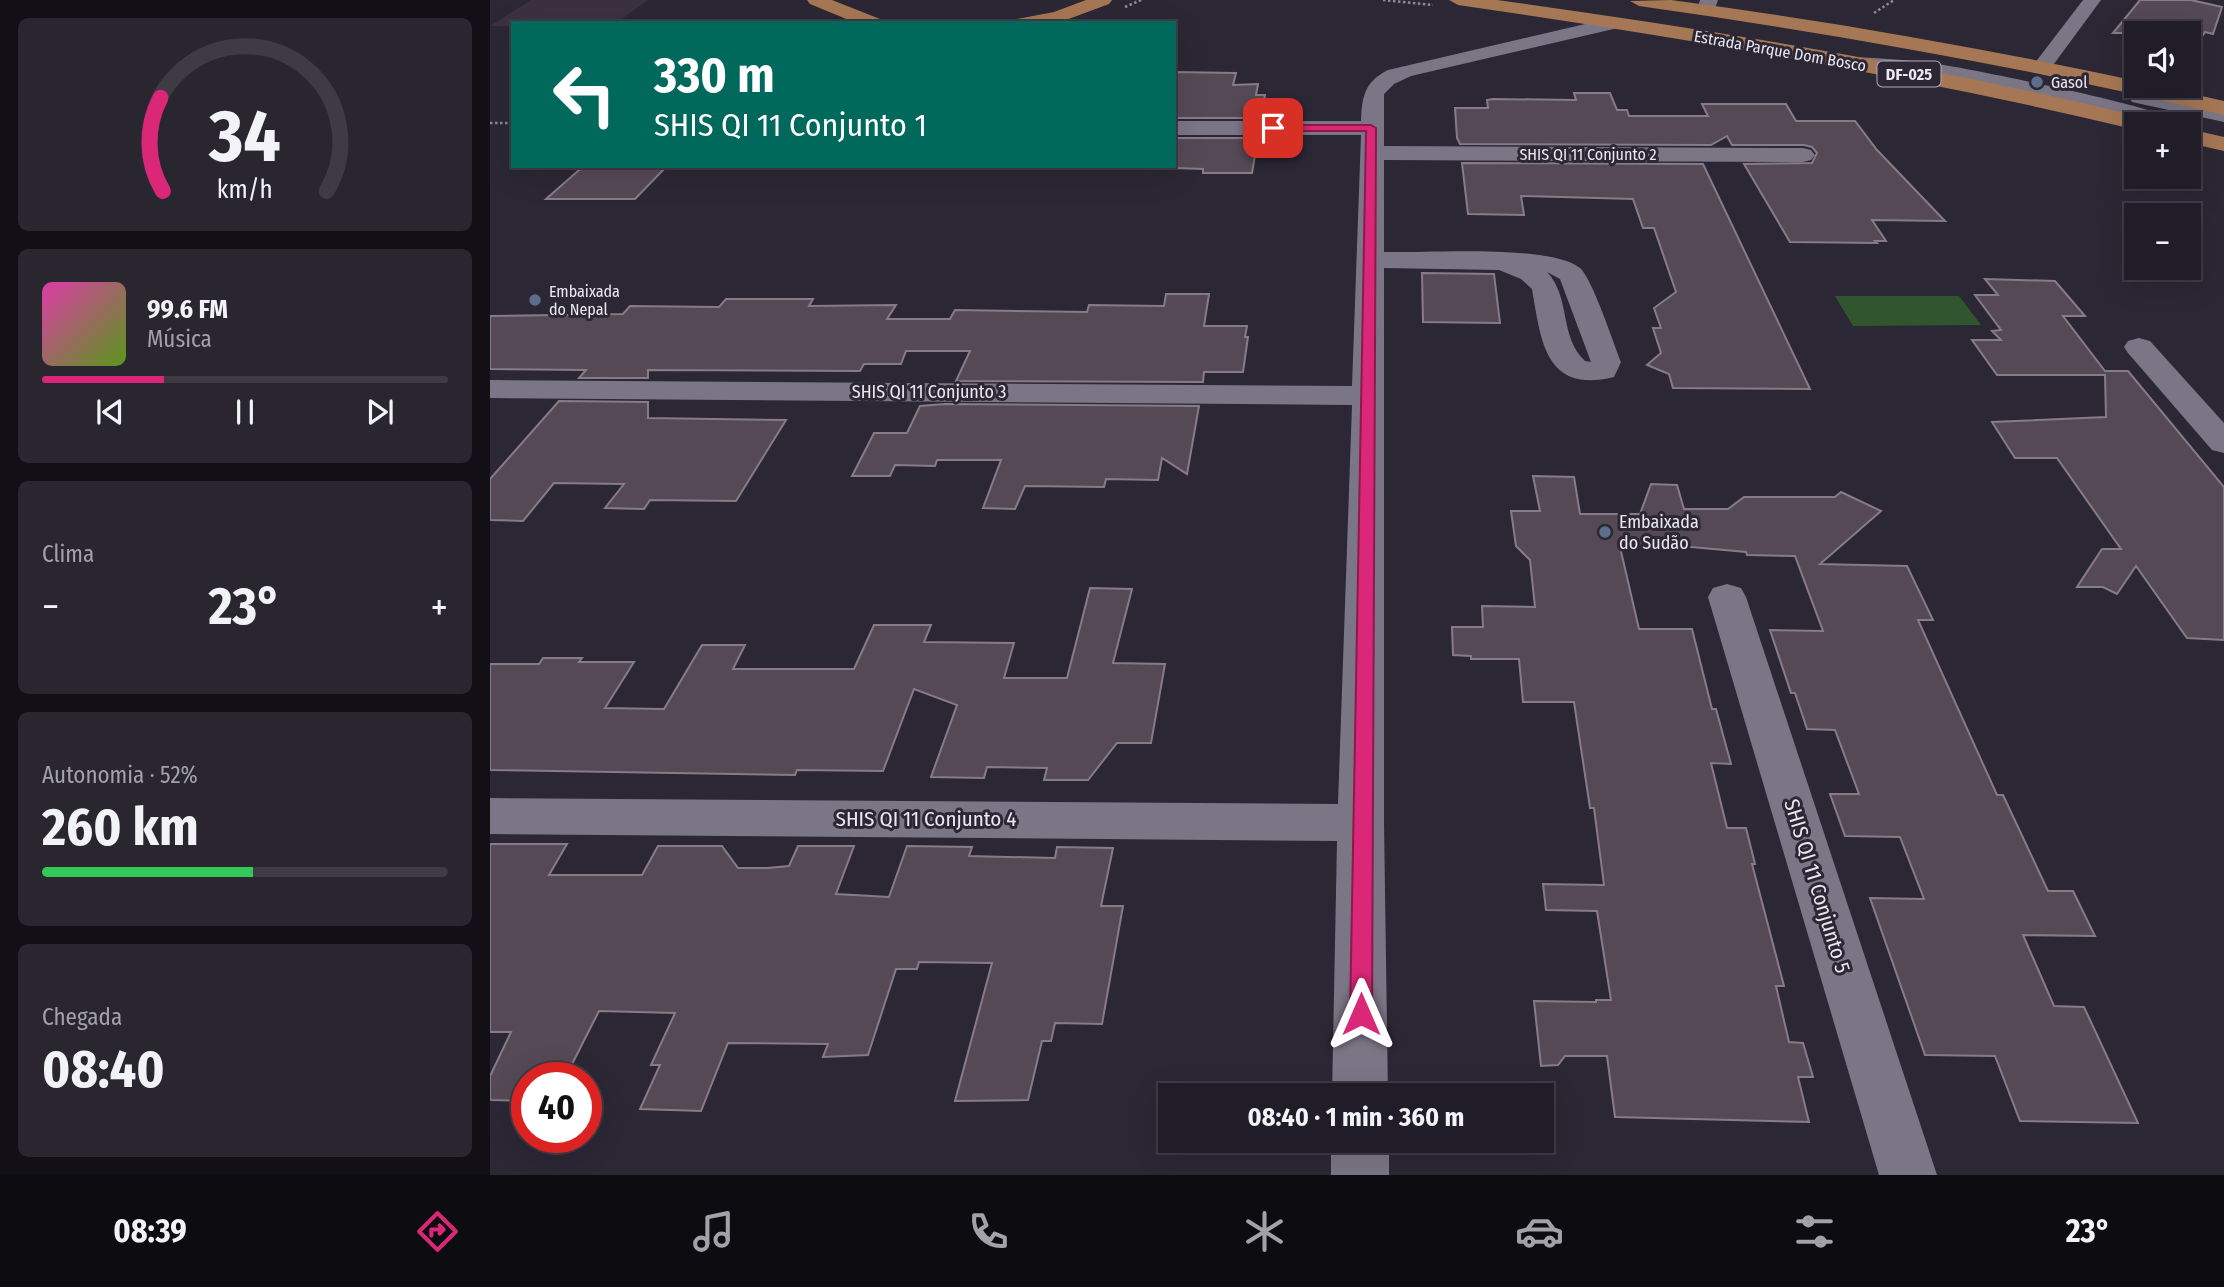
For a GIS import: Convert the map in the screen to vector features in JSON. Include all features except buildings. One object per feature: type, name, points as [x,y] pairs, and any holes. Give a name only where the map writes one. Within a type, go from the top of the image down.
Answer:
[{"type":"main road","points":[[817,0],[881,15]]},
{"type":"main road","points":[[1035,21],[1058,17],[1103,0]]},
{"type":"main road","name":"Estrada Parque Dom Bosco","points":[[1458,0],[1546,24],[1611,24],[1763,47],[1979,87],[2124,120]]},
{"type":"main road","name":"Estrada Parque Dom Bosco","points":[[1630,0],[1708,5],[2041,68],[2224,108]]},
{"type":"main road","points":[[1063,21],[1122,4]]},
{"type":"main road","points":[[1674,33],[1713,29],[1721,25],[1724,22],[1708,5]]},
{"type":"main road","points":[[1763,47],[1751,35],[1754,30],[1764,26],[1795,23]]},
{"type":"main road","points":[[2201,139],[2224,144]]},
{"type":"street","points":[[2041,68],[2092,0]]},
{"type":"street","points":[[1360,1083],[1361,823],[1373,94],[1377,86],[1387,78],[1546,24],[1611,24]]},
{"type":"street","points":[[1912,44],[1933,62]]},
{"type":"street","points":[[1852,63],[1933,62],[2127,103],[2224,115]]},
{"type":"street","points":[[2127,103],[2145,112]]},
{"type":"street","name":"SHIS QI 11 Conjunto 2","points":[[1176,128],[1372,141],[1803,155]]},
{"type":"street","points":[[1371,260],[1497,261]]},
{"type":"street","points":[[2139,346],[2224,443]]},
{"type":"street","name":"SHIS QI 11 Conjunto 3","points":[[490,388],[1368,396]]},
{"type":"street","name":"SHIS QI 11 Conjunto 5","points":[[1727,597],[1908,1175]]},
{"type":"street","name":"SHIS QI 11 Conjunto 4","points":[[490,816],[1361,823]]},
{"type":"street","points":[[1360,1153],[1360,1175]]},
{"type":"path","points":[[490,123],[511,123]]},
{"type":"shaded area","points":[[531,0],[648,0],[619,21],[511,21],[511,26],[490,26]]},
{"type":"green space","points":[[1835,296],[1959,296],[1981,325],[1853,326]]},
{"type":"place","name":"Gasol","points":[[2037,82]]},
{"type":"place","name":"Embaixada do Nepal","points":[[535,300]]},
{"type":"place","name":"Embaixada do Sudão","points":[[1605,532]]},
{"type":"route","points":[[1273,128],[1371,128],[1373,153],[1361,1014]]}]
